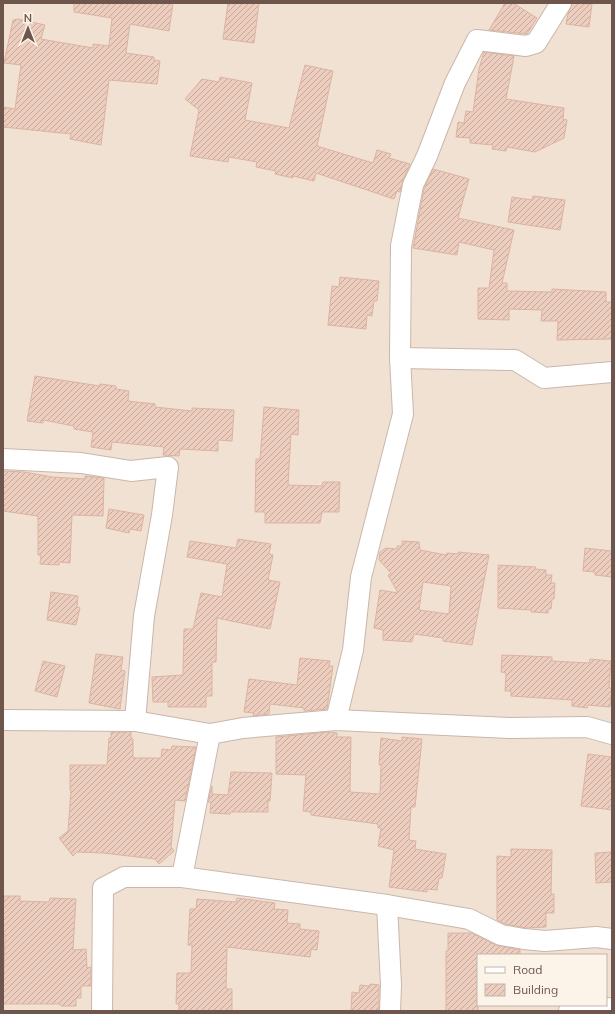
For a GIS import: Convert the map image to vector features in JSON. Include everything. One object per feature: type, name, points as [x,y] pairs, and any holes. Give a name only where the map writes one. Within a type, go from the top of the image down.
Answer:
[{"type":"street","points":[[336,720],[353,650],[360,577],[403,414],[400,358],[402,239],[413,185],[455,83],[477,40],[526,46],[536,43],[561,3]]},
{"type":"street","points":[[400,358],[515,360],[544,378],[612,372]]},
{"type":"street","points":[[3,459],[81,463],[131,471],[168,467],[162,515],[144,616],[135,721]]},
{"type":"street","points":[[3,720],[135,721],[210,734],[243,728],[336,720],[510,728],[587,727],[612,734]]},
{"type":"street","points":[[182,877],[210,734]]},
{"type":"street","points":[[102,1011],[103,888],[124,877],[182,877],[387,905],[469,918],[501,935],[524,940],[545,941],[596,937],[612,939]]},
{"type":"street","points":[[387,905],[391,985],[390,1011]]},
{"type":"street","points":[[578,1010],[612,1008]]},
{"type":"shaded area","points":[[3,3],[612,3],[612,1011],[3,1011]]},
{"type":"building","points":[[74,3],[173,3],[169,31],[130,24],[126,53],[154,57],[154,60],[160,61],[157,84],[109,80],[101,145],[70,139],[71,134],[3,127],[3,107],[15,109],[21,65],[4,63],[13,20],[18,19],[45,25],[41,39],[93,48],[93,44],[109,46],[112,18],[74,12]]},
{"type":"building","points":[[228,3],[259,3],[254,43],[223,39]]},
{"type":"building","points":[[505,3],[513,3],[537,18],[527,34],[489,30]]},
{"type":"building","points":[[572,3],[592,4],[589,27],[566,24]]},
{"type":"building","points":[[484,52],[514,56],[506,99],[564,108],[563,119],[567,120],[564,138],[535,152],[507,147],[506,151],[492,149],[493,145],[470,143],[470,138],[456,137],[458,122],[464,123],[466,111],[473,112],[479,69]]},
{"type":"building","points":[[305,65],[333,71],[317,146],[373,163],[377,150],[391,154],[389,158],[410,164],[403,180],[400,192],[397,191],[394,199],[316,173],[314,181],[293,176],[293,178],[275,174],[276,171],[256,167],[257,162],[229,157],[228,162],[190,156],[199,110],[185,99],[202,79],[219,82],[220,77],[252,83],[245,120],[289,128]]},
{"type":"building","points":[[433,169],[469,179],[458,218],[514,230],[502,283],[507,283],[507,291],[552,292],[552,289],[606,292],[606,302],[612,302],[612,339],[557,340],[558,321],[541,321],[542,310],[509,309],[509,320],[478,319],[478,288],[489,288],[494,250],[459,242],[457,255],[413,248],[424,189]]},
{"type":"building","points":[[533,196],[565,200],[560,230],[508,222],[512,197],[532,200]]},
{"type":"building","points":[[340,277],[379,281],[377,301],[374,301],[372,316],[367,315],[366,329],[328,325],[332,286],[339,287]]},
{"type":"building","points":[[35,376],[100,386],[100,384],[116,386],[116,389],[129,391],[128,401],[155,404],[155,407],[192,411],[192,408],[234,410],[232,441],[218,440],[218,451],[180,449],[179,456],[163,455],[164,447],[112,442],[111,450],[91,447],[93,432],[74,429],[74,426],[43,420],[43,423],[27,421]]},
{"type":"building","points":[[264,407],[299,410],[298,435],[291,434],[288,485],[322,486],[323,482],[340,482],[339,512],[322,512],[320,523],[265,523],[265,512],[255,512],[256,459],[260,459]]},
{"type":"building","points":[[3,471],[24,472],[52,477],[85,479],[85,476],[104,478],[103,516],[72,515],[70,563],[59,562],[59,565],[40,564],[41,555],[38,555],[38,516],[3,511]]},
{"type":"building","points":[[109,509],[144,515],[141,531],[130,529],[129,533],[106,528]]},
{"type":"building","points":[[238,539],[271,544],[269,554],[273,555],[268,580],[280,582],[270,629],[217,618],[216,662],[212,662],[212,696],[206,696],[206,707],[168,707],[168,702],[153,702],[152,677],[183,675],[184,629],[193,629],[201,593],[222,597],[227,564],[187,557],[190,541],[236,548]]},
{"type":"building","points":[[402,541],[419,542],[420,550],[446,555],[447,553],[458,554],[458,552],[489,555],[472,645],[443,641],[443,638],[414,634],[412,642],[383,640],[383,630],[374,628],[380,590],[398,593],[388,575],[391,573],[379,560],[380,552],[386,548],[397,549],[397,546],[402,546]],"holes":[[[423,582],[451,586],[449,614],[419,610]]]},
{"type":"building","points":[[585,548],[612,551],[612,577],[595,575],[595,572],[583,571]]},
{"type":"building","points":[[498,565],[536,567],[535,569],[546,570],[546,575],[552,575],[551,583],[555,583],[554,599],[552,599],[551,609],[548,609],[548,613],[531,612],[531,610],[498,608]]},
{"type":"building","points":[[51,592],[78,596],[77,607],[80,608],[76,625],[47,620]]},
{"type":"building","points":[[96,654],[123,657],[121,670],[125,671],[120,709],[89,703]]},
{"type":"building","points":[[502,655],[552,657],[552,661],[589,663],[590,659],[611,661],[609,688],[612,688],[610,707],[588,705],[587,708],[572,706],[572,700],[511,696],[511,691],[505,691],[506,673],[501,672]]},
{"type":"building","points":[[300,658],[330,661],[329,666],[333,666],[327,709],[304,711],[304,708],[270,704],[269,714],[253,716],[254,713],[244,712],[249,679],[297,685]]},
{"type":"building","points":[[43,661],[65,666],[57,697],[35,691]]},
{"type":"building","points":[[111,732],[131,732],[131,738],[133,739],[133,758],[161,758],[162,749],[171,750],[172,746],[196,747],[185,801],[175,800],[171,847],[174,851],[159,864],[155,859],[103,853],[77,852],[73,856],[59,838],[68,831],[71,790],[70,765],[107,765],[109,738],[111,738]]},
{"type":"building","points":[[328,732],[337,733],[337,737],[351,737],[350,792],[380,794],[381,765],[379,765],[381,738],[402,741],[402,737],[422,739],[415,807],[411,807],[409,840],[416,841],[415,849],[446,854],[442,878],[439,878],[437,890],[427,889],[427,892],[389,887],[394,850],[378,846],[381,828],[378,828],[378,824],[311,815],[311,812],[303,811],[306,775],[276,774],[276,737]]},
{"type":"building","points":[[588,754],[612,757],[612,810],[581,806]]},
{"type":"building","points":[[231,772],[272,773],[268,812],[231,812],[230,814],[210,813],[211,802],[208,802],[212,786],[212,794],[228,795]]},
{"type":"building","points":[[511,849],[552,850],[551,894],[554,894],[554,913],[546,913],[546,927],[526,928],[505,924],[497,920],[497,856],[511,857]]},
{"type":"building","points":[[612,852],[612,882],[596,883],[595,853]]},
{"type":"building","points":[[4,896],[20,896],[20,901],[49,902],[50,898],[76,899],[73,950],[86,949],[87,968],[91,967],[91,986],[81,986],[81,998],[76,998],[76,1006],[61,1006],[60,1004],[3,1004],[5,934],[3,934]]},
{"type":"building","points":[[237,898],[275,903],[274,909],[288,910],[287,923],[300,924],[300,929],[319,931],[317,950],[311,949],[310,957],[227,947],[226,989],[232,989],[232,1011],[179,1011],[179,1004],[176,1004],[177,973],[191,973],[192,945],[188,945],[190,909],[196,909],[197,899],[236,902]]},
{"type":"building","points":[[448,933],[472,933],[496,945],[520,950],[520,954],[477,954],[478,1011],[446,1011],[446,951],[448,951]]},
{"type":"building","points":[[370,984],[379,985],[379,1011],[351,1011],[352,992],[359,993],[360,985],[370,986]]}]
